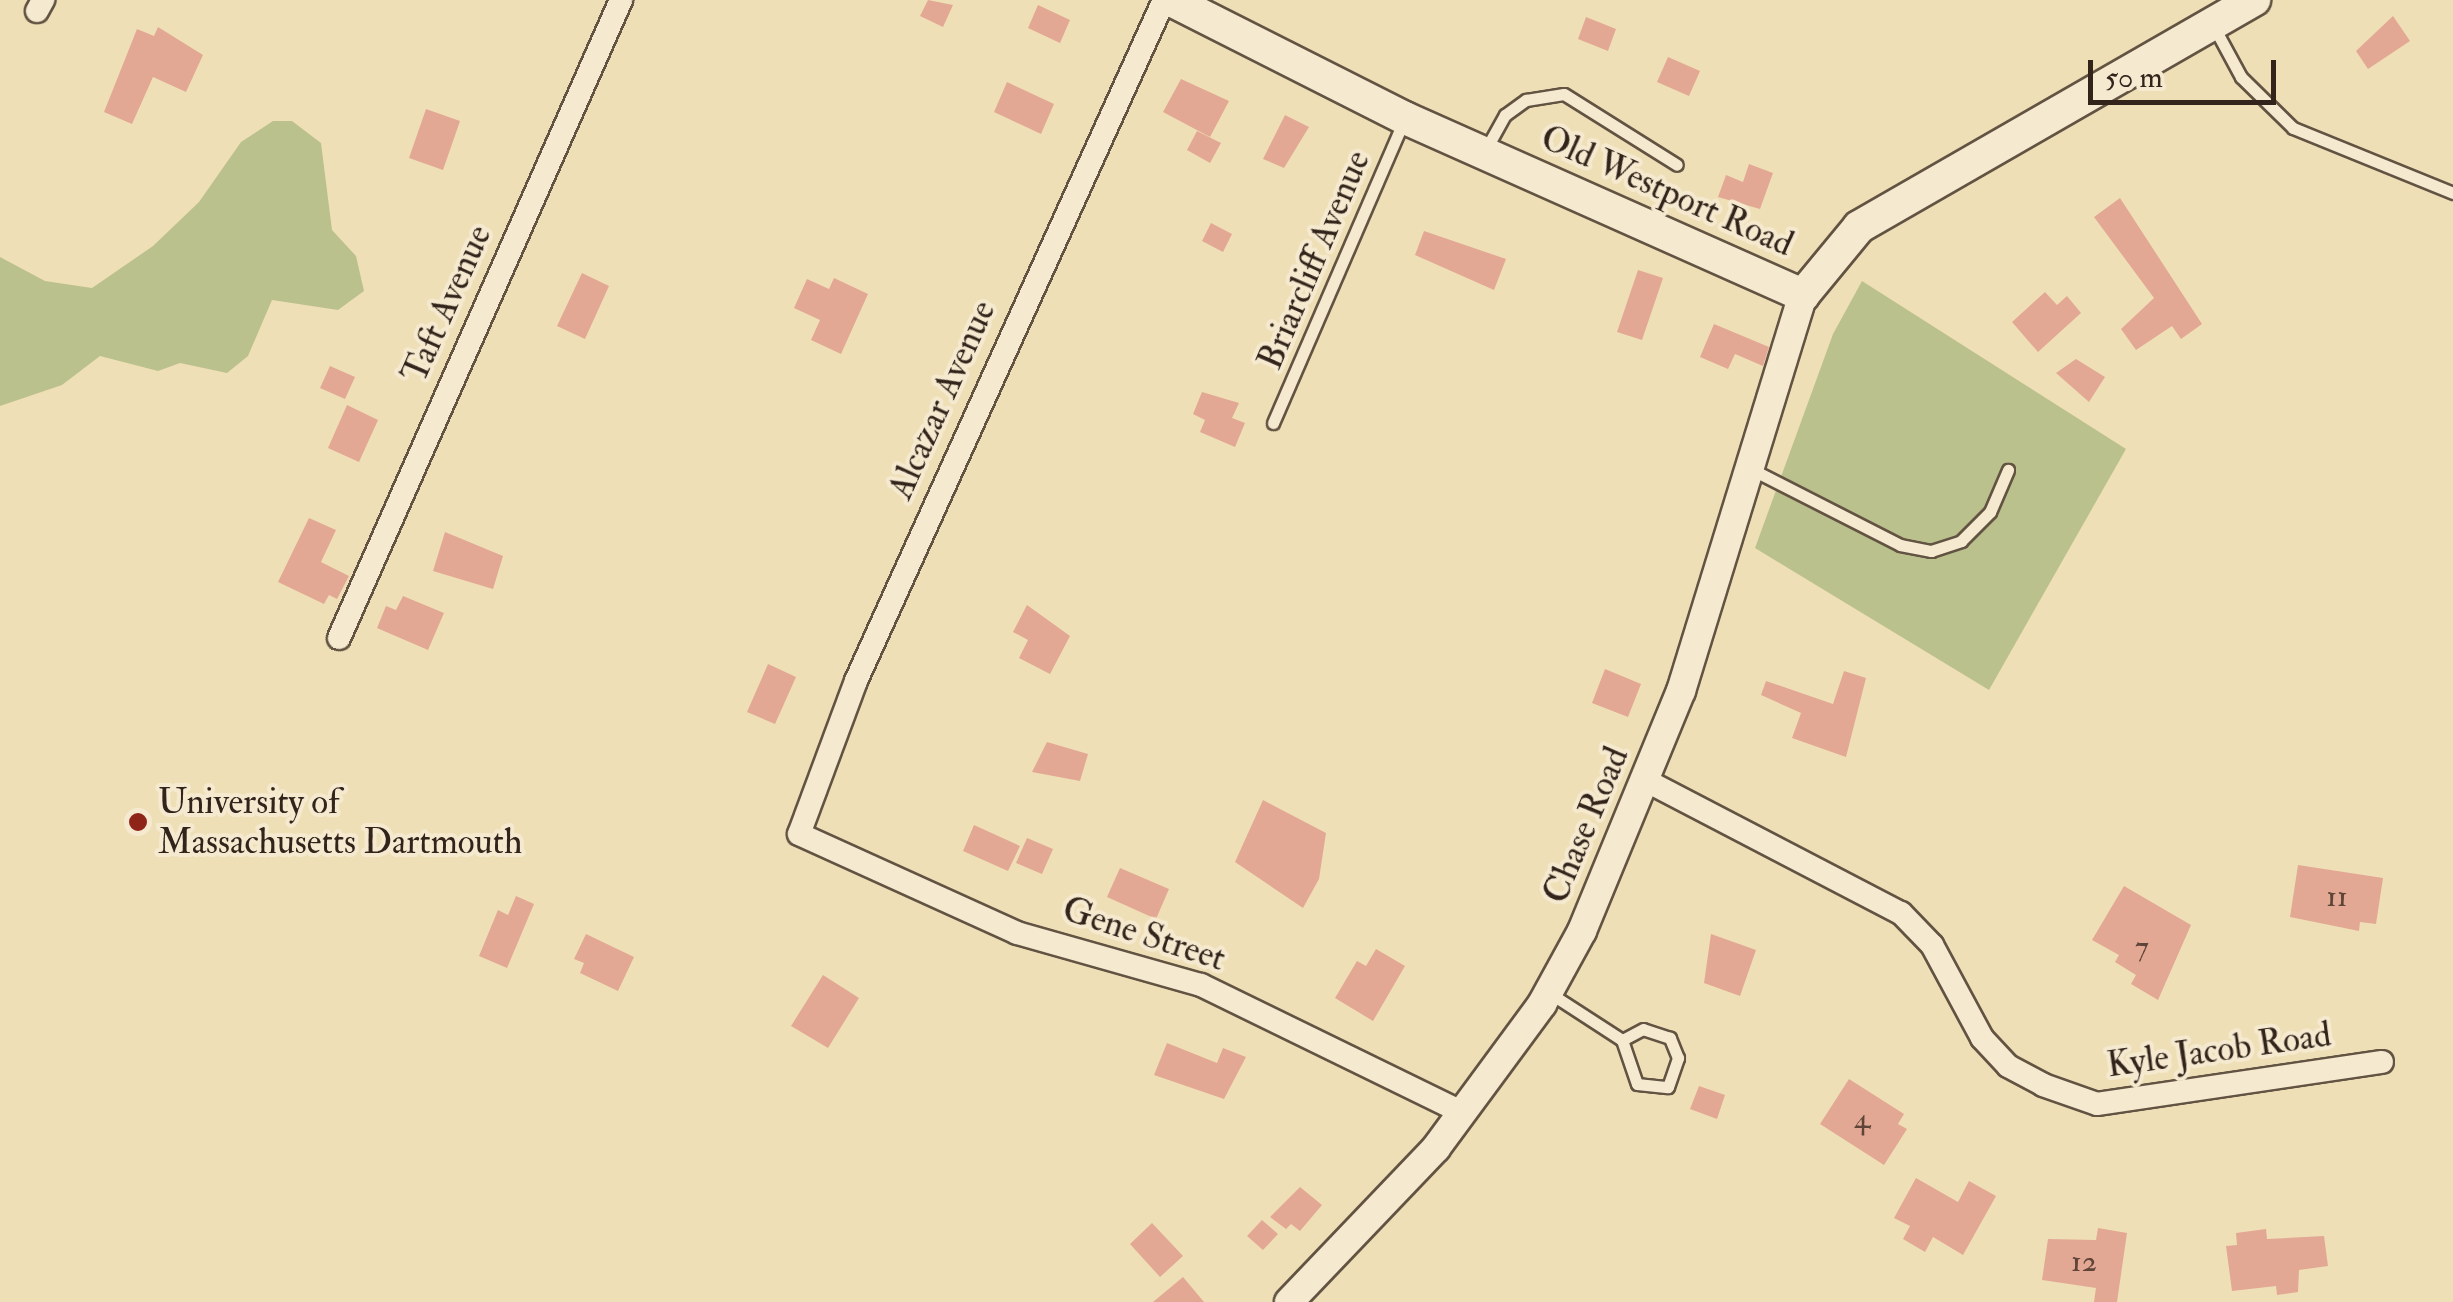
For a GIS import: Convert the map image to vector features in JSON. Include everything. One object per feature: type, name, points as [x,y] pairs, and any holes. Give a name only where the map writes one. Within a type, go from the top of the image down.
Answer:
[{"type":"main road","name":"Old Westport Road","points":[[1168,0],[1405,118],[1803,296],[1859,227],[2254,0]]},
{"type":"street","name":"Taft Avenue","points":[[339,638],[621,0]]},
{"type":"street","name":"Alcazar Avenue","points":[[799,834],[856,682],[1168,0]]},
{"type":"street","name":"Chase Road","points":[[1288,1302],[1463,1113],[1548,992],[1647,781],[1752,470],[1803,296]]},
{"type":"street","name":"Kyle Jacob Road","points":[[1647,781],[1902,913],[1932,945],[1982,1038],[2008,1066],[2043,1085],[2097,1104],[2382,1062]]},
{"type":"street","name":"Gene Street","points":[[799,834],[1017,933],[1201,986],[1463,1113]]},
{"type":"lane","points":[[2212,23],[2241,78],[2293,128],[2453,192]]},
{"type":"lane","points":[[1484,153],[1505,116],[1526,100],[1564,94],[1678,165]]},
{"type":"lane","name":"Briarcliff Avenue","points":[[1273,423],[1405,118]]},
{"type":"lane","points":[[1752,470],[1900,545],[1931,551],[1961,541],[1990,512],[2008,470]]},
{"type":"lane","points":[[1548,992],[1622,1040],[1631,1078],[1645,1088],[1668,1087],[1678,1058],[1670,1038],[1643,1029],[1622,1040]]},
{"type":"green space","points":[[273,121],[292,121],[321,143],[332,230],[356,256],[364,291],[338,310],[272,300],[248,356],[227,373],[180,363],[158,371],[100,356],[62,385],[0,406],[0,257],[45,281],[92,288],[153,246],[199,202],[241,142]]},
{"type":"green space","points":[[1862,281],[2126,449],[1989,690],[1755,548],[1833,334]]},
{"type":"building","points":[[928,0],[953,5],[943,27],[920,16]]},
{"type":"building","points":[[1038,5],[1070,20],[1060,43],[1028,28]]},
{"type":"building","points":[[2393,16],[2410,41],[2368,69],[2356,51]]},
{"type":"building","points":[[1586,17],[1616,29],[1608,51],[1578,39]]},
{"type":"building","points":[[158,27],[203,55],[186,92],[153,77],[132,124],[104,112],[137,29],[154,36]]},
{"type":"building","points":[[1668,57],[1700,71],[1689,96],[1657,82]]},
{"type":"building","points":[[1181,79],[1229,101],[1210,137],[1163,112]]},
{"type":"building","points":[[1007,82],[1054,104],[1041,134],[994,112]]},
{"type":"building","points":[[426,109],[460,121],[443,170],[409,158]]},
{"type":"building","points":[[1285,115],[1309,127],[1284,168],[1263,159]]},
{"type":"building","points":[[1197,131],[1221,143],[1210,163],[1187,150]]},
{"type":"building","points":[[1749,164],[1773,173],[1760,209],[1718,197],[1726,175],[1743,182]]},
{"type":"building","points":[[2120,198],[2202,324],[2181,339],[2172,326],[2136,350],[2121,329],[2154,298],[2094,217]]},
{"type":"building","points":[[1211,223],[1232,234],[1223,252],[1202,241]]},
{"type":"building","points":[[1424,231],[1506,259],[1494,290],[1415,255]]},
{"type":"building","points":[[1638,270],[1663,278],[1642,340],[1617,332]]},
{"type":"building","points":[[582,273],[609,286],[585,339],[557,326]]},
{"type":"building","points":[[834,278],[868,294],[841,354],[811,340],[820,320],[794,308],[807,279],[829,289]]},
{"type":"building","points":[[2045,292],[2057,305],[2067,296],[2081,313],[2038,352],[2012,322]]},
{"type":"building","points":[[1714,324],[1769,347],[1763,366],[1735,354],[1728,369],[1700,357]]},
{"type":"building","points":[[2076,359],[2105,377],[2089,402],[2056,373]]},
{"type":"building","points":[[330,366],[355,377],[345,399],[320,388]]},
{"type":"building","points":[[1202,392],[1239,403],[1232,418],[1245,423],[1235,447],[1200,432],[1205,420],[1193,414]]},
{"type":"building","points":[[347,405],[378,420],[359,462],[328,448]]},
{"type":"building","points":[[309,518],[336,530],[321,562],[349,576],[337,599],[329,595],[324,604],[278,582]]},
{"type":"building","points":[[445,532],[503,556],[493,589],[433,571]]},
{"type":"building","points":[[403,596],[444,613],[428,650],[377,628],[386,606],[396,610]]},
{"type":"building","points":[[1027,605],[1070,636],[1050,674],[1019,658],[1028,640],[1013,632]]},
{"type":"building","points":[[768,664],[796,677],[775,724],[747,712]]},
{"type":"building","points":[[1605,669],[1641,684],[1628,717],[1592,703]]},
{"type":"building","points":[[1844,671],[1866,678],[1846,757],[1792,738],[1801,713],[1761,695],[1766,681],[1833,704]]},
{"type":"building","points":[[1047,742],[1088,754],[1080,781],[1032,772]]},
{"type":"building","points":[[1263,800],[1326,833],[1319,879],[1303,908],[1235,862]]},
{"type":"building","points":[[974,825],[1020,846],[1008,871],[963,851]]},
{"type":"building","points":[[1027,838],[1053,849],[1042,874],[1016,863]]},
{"type":"building","points":[[2298,865],[2383,878],[2376,924],[2360,922],[2359,931],[2290,917]]},
{"type":"building","points":[[1120,868],[1169,889],[1156,919],[1107,897]]},
{"type":"building","points":[[2124,886],[2191,925],[2158,1000],[2131,984],[2136,975],[2115,962],[2119,955],[2092,940]]},
{"type":"building","points":[[516,896],[534,904],[507,968],[479,956],[498,910],[508,915]]},
{"type":"building","points":[[586,934],[634,957],[618,991],[580,973],[584,963],[574,959]]},
{"type":"building","points":[[1711,934],[1756,950],[1740,996],[1704,983]]},
{"type":"building","points":[[1376,949],[1405,966],[1373,1021],[1335,998],[1357,961],[1366,966]]},
{"type":"building","points":[[823,975],[859,998],[828,1048],[791,1026]]},
{"type":"building","points":[[1167,1043],[1217,1063],[1223,1048],[1246,1057],[1224,1099],[1154,1075]]},
{"type":"building","points":[[1849,1079],[1904,1114],[1898,1124],[1907,1129],[1884,1165],[1820,1124]]},
{"type":"building","points":[[1699,1086],[1725,1095],[1717,1119],[1690,1109]]},
{"type":"building","points":[[1916,1178],[1958,1202],[1969,1181],[1996,1196],[1963,1255],[1933,1237],[1925,1252],[1903,1239],[1910,1226],[1894,1218]]},
{"type":"building","points":[[1300,1187],[1322,1205],[1300,1231],[1291,1224],[1286,1229],[1270,1217]]},
{"type":"building","points":[[1262,1220],[1278,1234],[1263,1250],[1247,1236]]},
{"type":"building","points":[[1152,1223],[1183,1256],[1160,1277],[1130,1244]]},
{"type":"building","points":[[2098,1228],[2127,1233],[2117,1302],[2094,1302],[2096,1288],[2042,1280],[2048,1239],[2096,1240]]},
{"type":"building","points":[[2266,1229],[2267,1239],[2324,1236],[2328,1266],[2299,1270],[2298,1292],[2277,1295],[2276,1286],[2232,1291],[2226,1246],[2237,1245],[2236,1233]]},
{"type":"building","points":[[1183,1277],[1204,1302],[1153,1302]]},
{"type":"place","name":"University of Massachusetts Dartmouth","points":[[138,822]]}]
